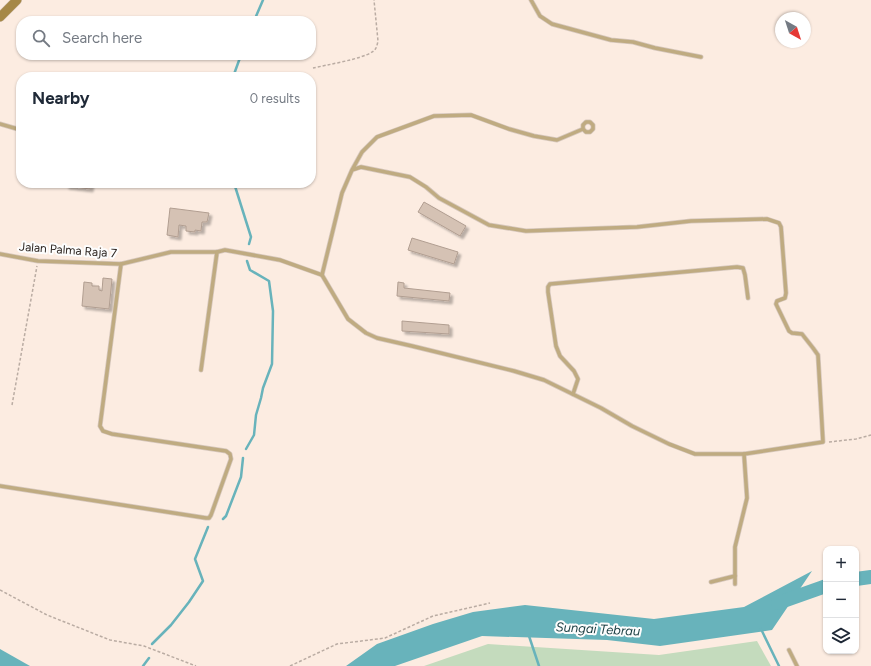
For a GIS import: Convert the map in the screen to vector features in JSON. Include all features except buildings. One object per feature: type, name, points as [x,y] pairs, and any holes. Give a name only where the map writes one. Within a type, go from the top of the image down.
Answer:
[{"type":"street","points":[[0,17],[17,0]]},
{"type":"lane","points":[[531,0],[540,16],[552,24],[611,40],[633,42],[701,57]]},
{"type":"lane","points":[[352,170],[361,167],[410,177],[426,187],[439,198],[489,226],[526,231],[637,228],[691,221],[767,219],[779,223],[781,227],[786,293],[785,298],[778,301],[776,304],[789,330],[792,333],[802,334],[818,355],[823,442],[744,454],[695,454],[669,444],[632,426],[544,380],[514,371],[377,338],[366,333],[348,319],[322,275],[342,193],[352,170],[362,152],[377,136],[434,116],[471,115],[509,129],[556,140],[583,129]]},
{"type":"lane","points":[[0,124],[16,129]]},
{"type":"lane","name":"Jalan Palma Raja 7","points":[[0,254],[38,261],[121,264],[171,252],[217,252],[225,250],[280,260],[322,275]]},
{"type":"lane","points":[[201,370],[217,252]]},
{"type":"lane","points":[[0,486],[206,518],[209,518],[211,515],[231,459],[230,454],[226,451],[112,434],[103,431],[100,426],[121,264]]},
{"type":"lane","points":[[573,394],[578,378],[574,371],[560,356],[556,346],[548,292],[548,287],[550,284],[737,267],[743,268],[746,275],[748,298]]},
{"type":"lane","points":[[734,584],[735,547],[747,498],[744,454]]},
{"type":"lane","points":[[711,582],[735,576]]},
{"type":"lane","points":[[789,650],[796,666]]},
{"type":"path","points":[[313,68],[372,53],[377,47],[378,41],[374,0]]},
{"type":"path","points":[[12,405],[38,261]]},
{"type":"path","points":[[823,442],[856,439],[871,435]]},
{"type":"path","points":[[0,590],[47,615],[110,640],[144,646],[196,666]]},
{"type":"path","points":[[290,666],[337,644],[385,638],[433,616],[490,603]]},
{"type":"green space","points":[[757,641],[771,666],[424,666],[488,644],[659,655]]},
{"type":"water","points":[[812,571],[772,630],[660,646],[607,640],[482,636],[395,666],[346,666],[377,644],[433,624],[473,612],[525,605],[654,619],[744,607]]},
{"type":"water","points":[[0,649],[30,666],[0,666]]},
{"type":"waterway","points":[[256,16],[263,0]]},
{"type":"waterway","points":[[235,72],[239,60]]},
{"type":"waterway","points":[[236,188],[251,237],[249,244]]},
{"type":"waterway","points":[[246,449],[254,435],[256,415],[263,388],[272,364],[273,311],[269,281],[250,270],[247,261]]},
{"type":"waterway","points":[[223,519],[226,516],[241,477],[243,458]]},
{"type":"waterway","points":[[152,644],[171,625],[203,581],[195,559],[208,527]]},
{"type":"waterway","name":"Sungai Tebrau","points":[[859,579],[871,577]]},
{"type":"waterway","name":"Sungai Tebrau","points":[[778,603],[823,587]]},
{"type":"waterway","points":[[761,629],[779,666]]},
{"type":"waterway","points":[[529,636],[539,666]]},
{"type":"waterway","points":[[143,666],[149,658]]}]
